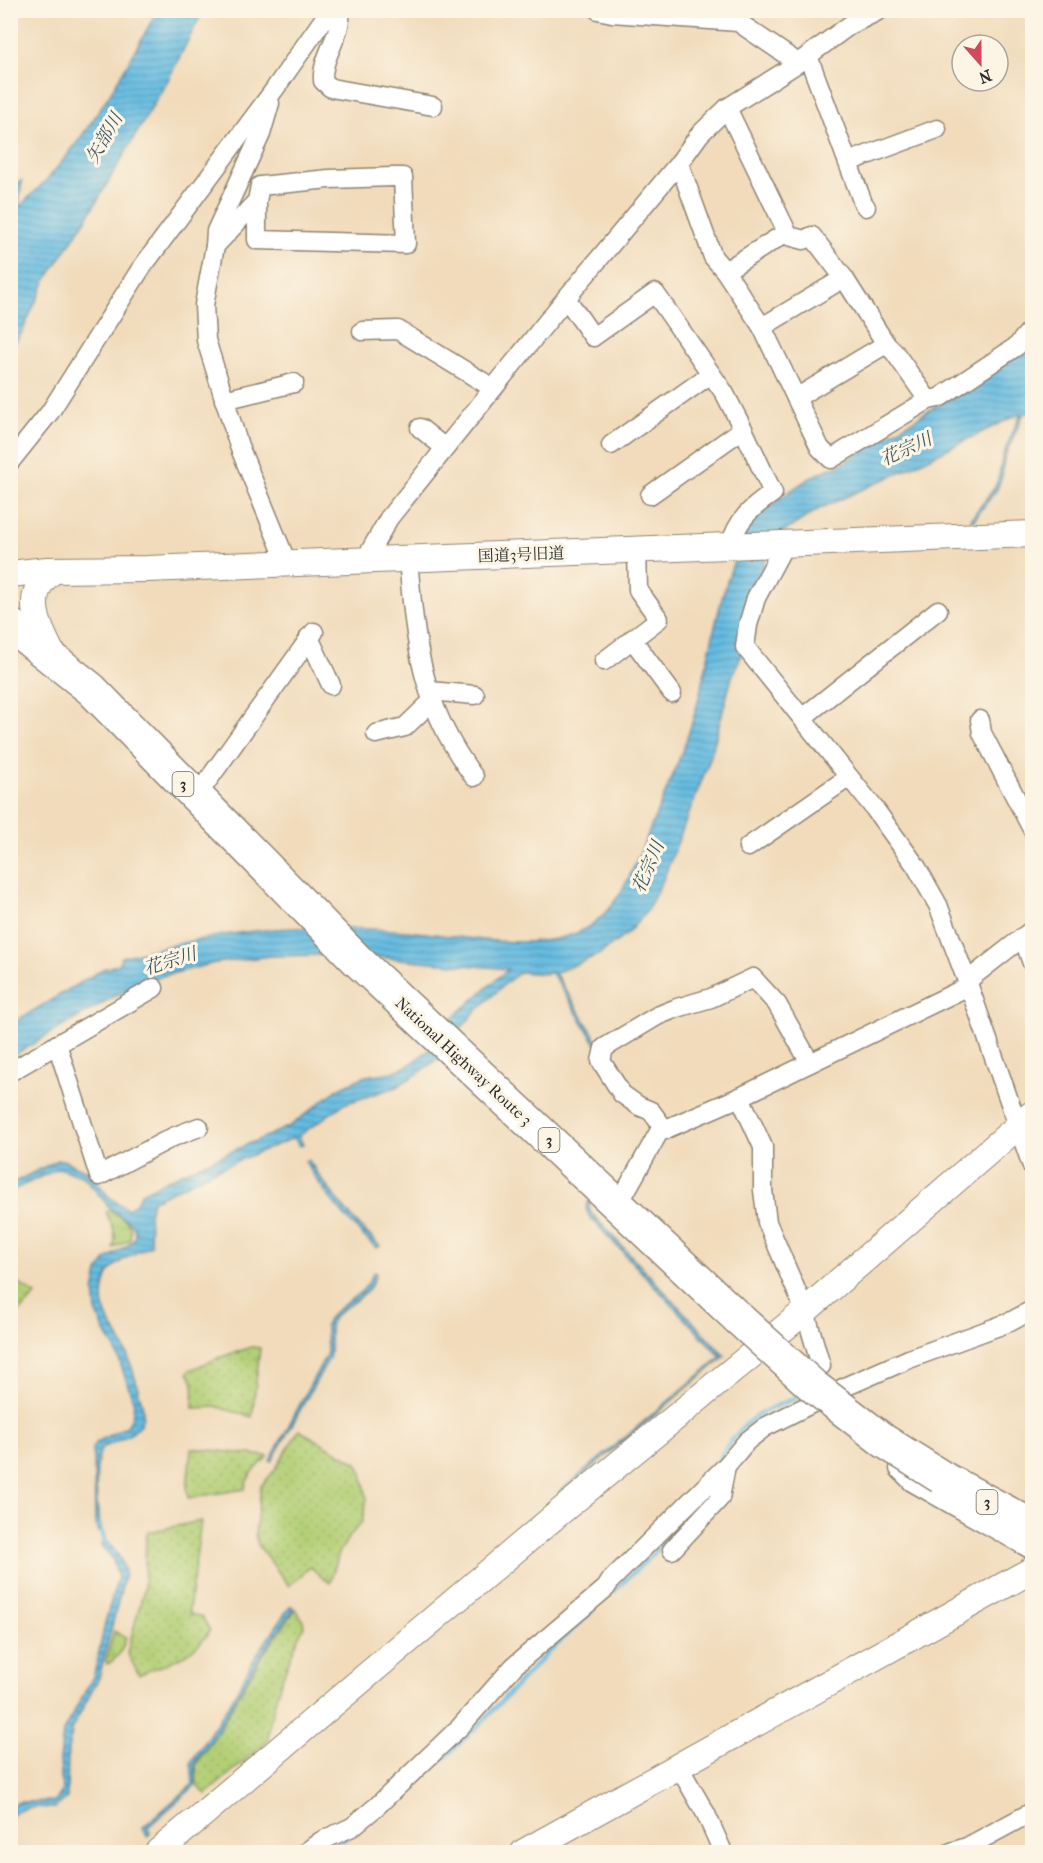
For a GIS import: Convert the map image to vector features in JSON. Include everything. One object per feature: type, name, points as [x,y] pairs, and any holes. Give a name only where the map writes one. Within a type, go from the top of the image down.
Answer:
[{"type":"highway","name":"National Highway Route 3","points":[[10,625],[91,689],[358,961],[813,1386],[884,1441],[942,1477],[1032,1526]]},
{"type":"street","points":[[10,462],[50,412],[140,270],[274,90],[330,10]]},
{"type":"street","points":[[340,10],[341,21],[322,70],[322,81],[331,88],[433,106]]},
{"type":"street","points":[[598,10],[612,13],[738,16],[803,59],[866,207]]},
{"type":"street","points":[[365,560],[389,518],[566,298],[679,163],[700,134],[727,108],[803,59],[850,25],[880,10]]},
{"type":"street","points":[[274,90],[261,134],[216,231],[204,305],[206,340],[224,400],[239,446],[287,563]]},
{"type":"street","points":[[727,108],[789,236],[804,240],[812,236],[844,278],[886,344],[896,353],[928,400]]},
{"type":"street","points":[[848,162],[937,129]]},
{"type":"street","points":[[679,163],[713,257],[725,271],[762,327],[820,448],[831,459],[928,400],[939,398],[1017,345],[1032,328]]},
{"type":"street","points":[[215,246],[257,201],[260,186],[329,179],[403,177],[406,244],[257,240],[257,201]]},
{"type":"street","points":[[725,271],[787,232]]},
{"type":"street","points":[[762,327],[844,278]]},
{"type":"street","points":[[566,298],[593,337],[655,294],[725,394],[773,493],[754,507],[734,531],[732,546]]},
{"type":"street","points":[[362,331],[392,339],[398,330],[493,388]]},
{"type":"street","points":[[796,398],[886,344]]},
{"type":"street","points":[[611,446],[711,374]]},
{"type":"street","points":[[224,400],[294,383]]},
{"type":"street","points":[[420,428],[445,448]]},
{"type":"street","points":[[650,495],[743,429]]},
{"type":"street","name":"国道3号旧道","points":[[10,574],[54,570],[147,569],[1032,534]]},
{"type":"street","points":[[782,544],[756,598],[748,625],[745,647],[849,777],[916,866],[938,905],[1027,1128],[1032,1166]]},
{"type":"street","points":[[604,661],[659,619],[638,590],[637,550]]},
{"type":"street","points":[[408,558],[414,627],[430,696],[460,759],[474,777]]},
{"type":"street","points":[[54,570],[41,583],[34,607],[55,660]]},
{"type":"street","points":[[802,718],[938,610]]},
{"type":"street","points":[[196,797],[311,635],[331,685]]},
{"type":"street","points":[[632,639],[672,693]]},
{"type":"street","points":[[376,734],[405,727],[430,696],[474,695]]},
{"type":"street","points":[[980,720],[982,732],[1032,829]]},
{"type":"street","points":[[748,847],[849,777]]},
{"type":"street","points":[[618,1205],[660,1132],[740,1097],[938,1003],[968,984],[1028,933]]},
{"type":"street","points":[[1028,933],[1032,963]]},
{"type":"street","points":[[665,1130],[651,1111],[622,1095],[601,1061],[604,1048],[657,1016],[711,998],[753,978],[777,1004],[810,1063]]},
{"type":"street","points":[[10,1072],[154,988]]},
{"type":"street","points":[[57,1044],[99,1176],[191,1135]]},
{"type":"street","points":[[740,1097],[763,1147],[766,1222],[805,1311],[821,1366]]},
{"type":"street","points":[[158,1852],[551,1520],[1027,1128]]},
{"type":"street","points":[[306,1852],[321,1840],[352,1827],[376,1807],[460,1727],[514,1666],[606,1588],[611,1580],[726,1466],[747,1441],[765,1427],[849,1385],[909,1359],[1011,1322],[1032,1310]]},
{"type":"street","points":[[672,1550],[720,1498],[726,1466]]},
{"type":"street","points":[[899,1469],[912,1482],[1032,1550]]},
{"type":"street","points":[[524,1852],[1032,1570]]},
{"type":"street","points":[[679,1767],[706,1814],[723,1852]]},
{"type":"street","points":[[951,1852],[967,1847],[1032,1812]]},
{"type":"green space","points":[[109,1209],[127,1222],[131,1229],[129,1240],[113,1248],[115,1234],[106,1213]]},
{"type":"green space","points":[[18,1283],[36,1295],[11,1320],[11,1291]]},
{"type":"green space","points":[[252,1347],[260,1348],[252,1417],[218,1407],[193,1408],[193,1385],[188,1373],[190,1370]]},
{"type":"green space","points":[[299,1430],[357,1463],[362,1473],[367,1498],[362,1522],[339,1553],[330,1583],[310,1567],[289,1586],[258,1545],[255,1535],[261,1486],[274,1471]]},
{"type":"green space","points":[[191,1448],[268,1456],[251,1475],[245,1489],[188,1498]]},
{"type":"green space","points":[[201,1521],[189,1610],[190,1614],[202,1617],[210,1630],[204,1639],[188,1653],[139,1675],[127,1653],[144,1590],[148,1532]]},
{"type":"green space","points":[[296,1609],[304,1626],[276,1696],[268,1740],[206,1794],[197,1786],[196,1764],[260,1659]]},
{"type":"green space","points":[[114,1631],[126,1638],[120,1653],[107,1664],[106,1660]]},
{"type":"water","name":"矢部川","points":[[157,11],[203,11],[168,80],[87,218],[46,280],[21,334],[11,349],[11,185],[22,181],[18,208],[67,156],[95,117]]},
{"type":"water","name":"花宗川","points":[[1032,340],[1032,413],[1024,413],[1004,458],[1002,477],[997,489],[973,521],[971,519],[995,487],[1003,455],[1021,413],[819,509],[780,534],[766,557],[754,595],[742,653],[732,677],[710,759],[663,880],[646,912],[627,934],[598,955],[555,973],[599,1043],[596,1044],[552,973],[521,972],[473,1014],[435,1061],[396,1087],[344,1104],[299,1136],[303,1145],[299,1146],[294,1138],[213,1171],[152,1201],[149,1214],[151,1245],[116,1265],[104,1286],[105,1312],[121,1341],[134,1373],[143,1412],[140,1424],[133,1432],[102,1448],[99,1455],[96,1489],[102,1531],[98,1532],[95,1521],[92,1448],[97,1442],[127,1426],[132,1418],[134,1403],[116,1351],[96,1311],[94,1291],[98,1272],[106,1260],[129,1244],[135,1237],[135,1231],[133,1225],[110,1208],[84,1177],[59,1168],[11,1191],[11,1184],[58,1160],[63,1160],[89,1172],[108,1196],[127,1209],[136,1203],[141,1193],[290,1126],[338,1089],[366,1076],[393,1072],[409,1065],[430,1049],[448,1022],[508,969],[376,957],[270,956],[215,963],[162,976],[116,995],[11,1057],[11,1024],[103,969],[120,964],[121,957],[209,938],[276,929],[338,928],[406,931],[521,942],[565,937],[595,922],[614,902],[629,878],[679,759],[696,709],[725,589],[748,527],[761,513],[794,489],[841,464],[1005,364]]},
{"type":"water","points":[[308,1159],[341,1205],[380,1246],[376,1248],[337,1207],[305,1161]]},
{"type":"water","points":[[588,1202],[591,1202],[589,1207],[591,1213],[725,1356],[563,1492],[562,1490],[721,1357],[589,1216],[586,1208]]},
{"type":"water","points":[[373,1272],[376,1273],[370,1288],[332,1319],[329,1358],[270,1461],[327,1353],[326,1325],[328,1319],[360,1293]]},
{"type":"water","points":[[108,1542],[117,1553],[125,1574],[99,1678],[70,1732],[72,1733],[68,1749],[67,1798],[55,1808],[37,1807],[19,1810],[11,1817],[11,1806],[19,1802],[56,1801],[62,1791],[60,1760],[63,1732],[94,1675],[118,1577],[113,1560],[101,1544]]},
{"type":"water","points":[[290,1606],[294,1609],[259,1658],[215,1735],[195,1763],[196,1785],[148,1827],[150,1834],[147,1836],[143,1827],[193,1784],[191,1762],[230,1703],[256,1656]]},
{"type":"waterway","points":[[718,1464],[730,1443],[754,1418],[770,1408],[804,1395]]},
{"type":"waterway","points":[[614,1591],[688,1516]]},
{"type":"waterway","points":[[99,1526],[107,1546]]},
{"type":"waterway","points":[[413,1784],[450,1753],[547,1653],[592,1611]]},
{"type":"waterway","points":[[328,1852],[348,1837]]}]
